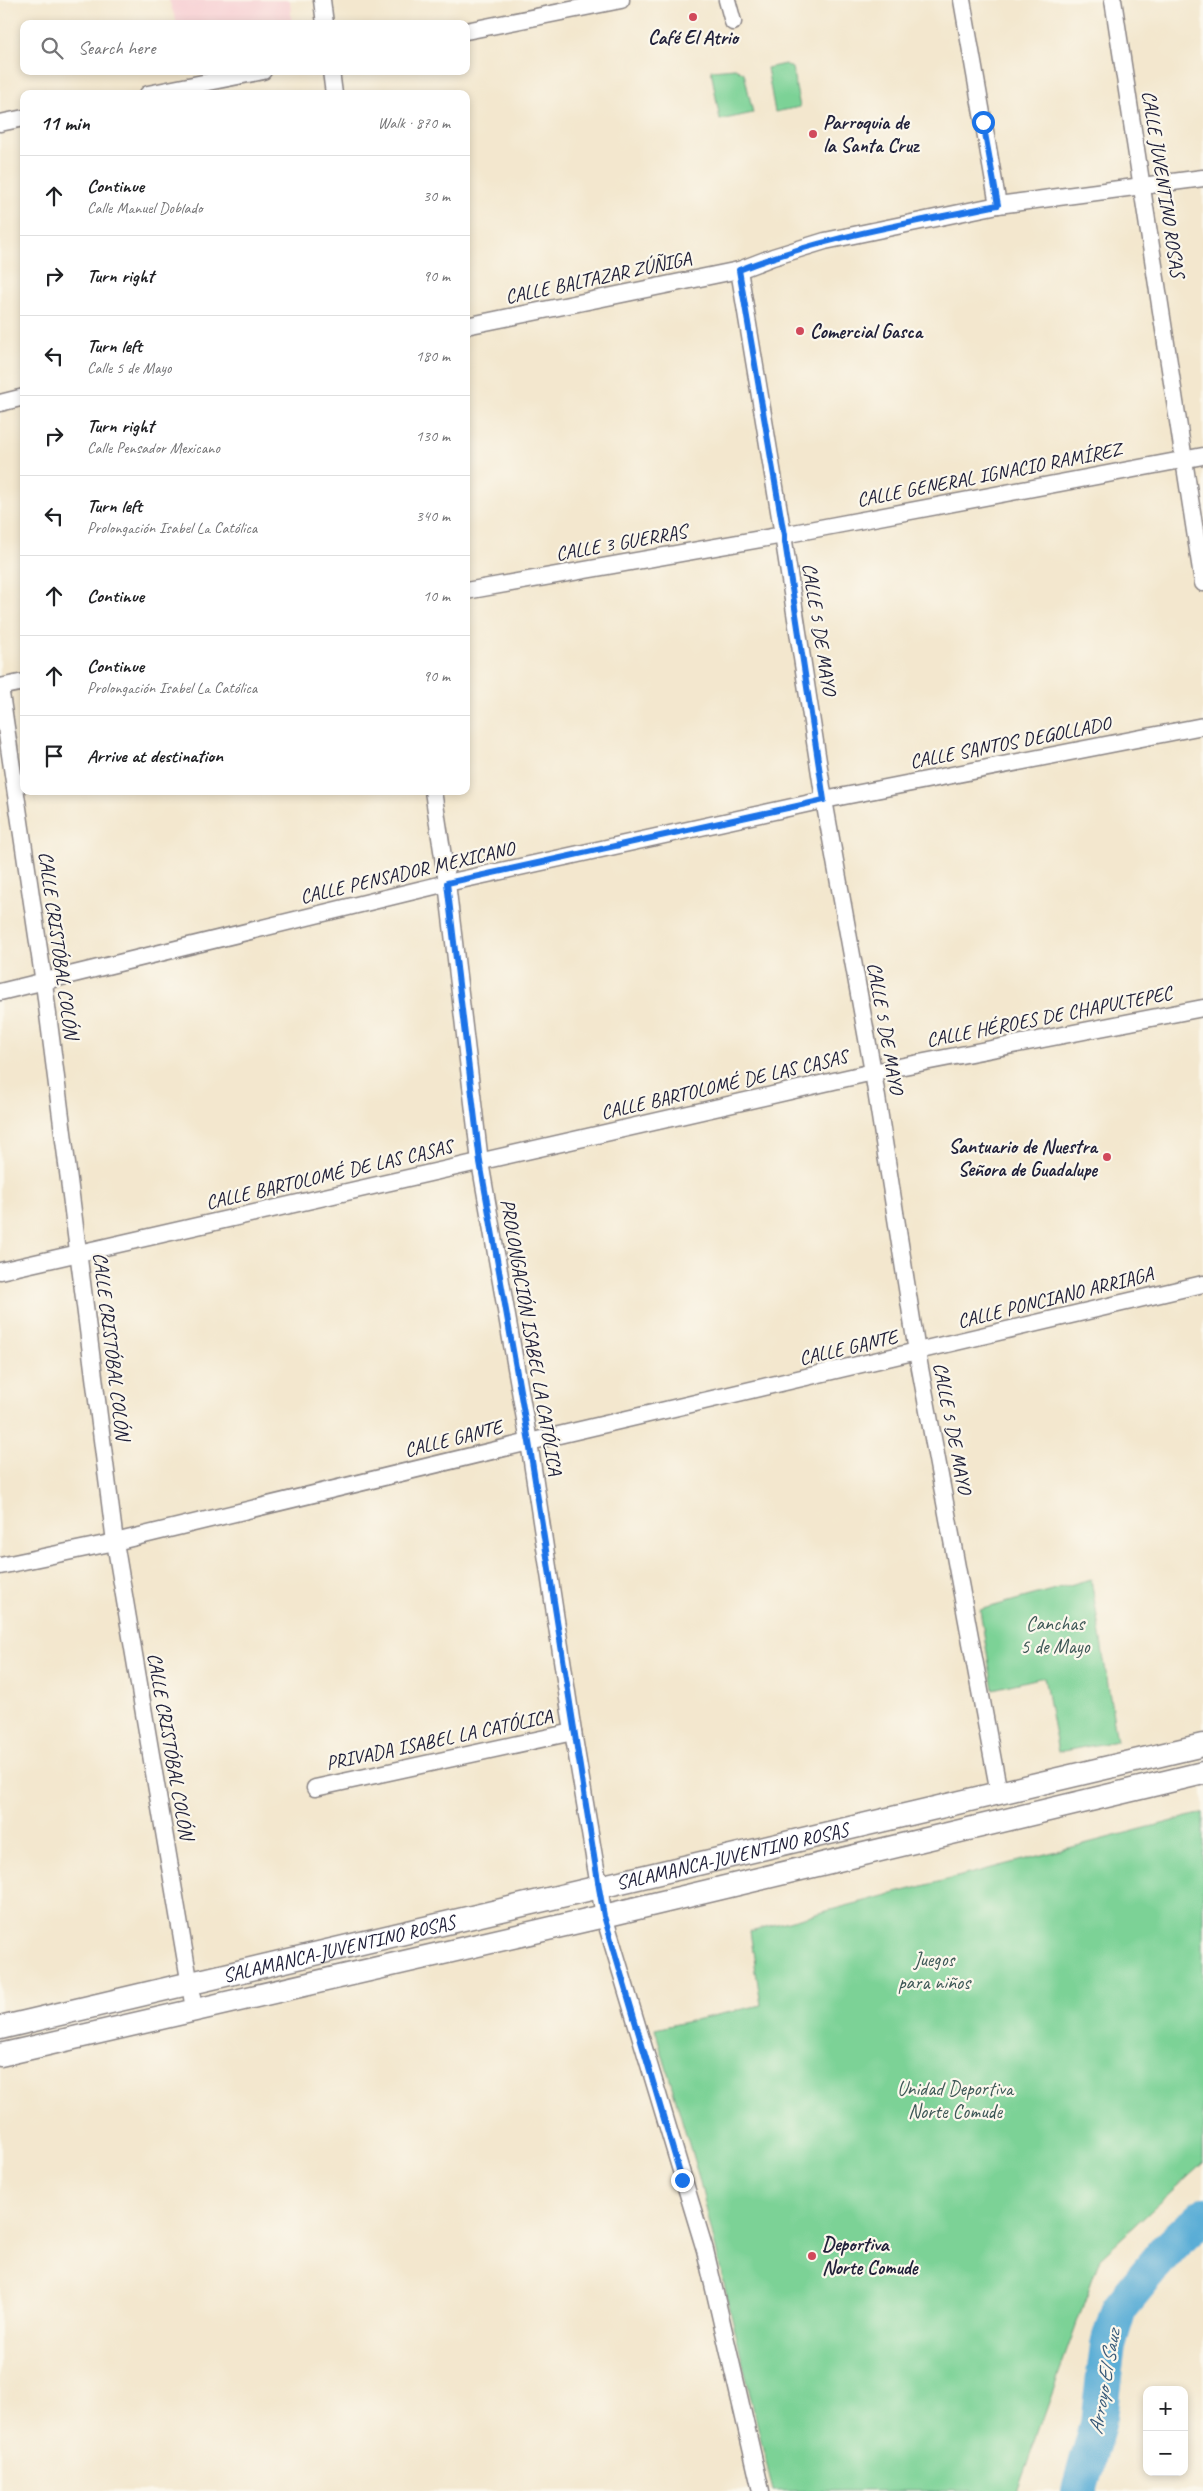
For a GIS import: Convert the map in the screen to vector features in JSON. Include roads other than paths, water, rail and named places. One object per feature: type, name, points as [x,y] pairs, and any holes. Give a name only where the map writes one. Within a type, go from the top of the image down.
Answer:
[{"type":"street","points":[[322,0],[324,20]]},
{"type":"street","points":[[470,30],[621,0]]},
{"type":"street","points":[[727,0],[733,22]]},
{"type":"street","points":[[962,0],[998,205]]},
{"type":"street","name":"CALLE JUVENTINO ROSAS","points":[[1113,0],[1203,583]]},
{"type":"street","points":[[168,90],[243,75]]},
{"type":"street","points":[[332,75],[333,90]]},
{"type":"street","points":[[0,123],[20,119]]},
{"type":"street","name":"CALLE BALTAZAR ZÚÑIGA","points":[[470,325],[739,270],[773,257],[826,241],[998,205],[1203,178]]},
{"type":"street","name":"CALLE 5 DE MAYO","points":[[739,270],[784,535],[824,800],[873,1072],[917,1352],[999,1793]]},
{"type":"street","points":[[0,403],[20,398]]},
{"type":"street","name":"CALLE GENERAL IGNACIO RAMÍREZ","points":[[784,535],[1203,456]]},
{"type":"street","name":"CALLE 3 GUERRAS","points":[[470,590],[784,535]]},
{"type":"street","points":[[0,687],[20,683]]},
{"type":"street","name":"CALLE CRISTÓBAL COLÓN","points":[[0,687],[44,983],[115,1542],[194,2009]]},
{"type":"street","name":"CALLE SANTOS DEGOLLADO","points":[[824,800],[1203,726]]},
{"type":"street","name":"PROLONGACIÓN ISABEL LA CATÓLICA","points":[[434,795],[447,883],[480,1162],[529,1442],[573,1732],[604,1916]]},
{"type":"street","name":"CALLE PENSADOR MEXICANO","points":[[0,992],[44,983],[447,883],[824,800]]},
{"type":"street","name":"CALLE HÉROES DE CHAPULTEPEC","points":[[873,1072],[1203,1008]]},
{"type":"street","name":"CALLE BARTOLOMÉ DE LAS CASAS","points":[[0,1271],[873,1072]]},
{"type":"street","name":"CALLE PONCIANO ARRIAGA","points":[[917,1352],[1203,1284]]},
{"type":"street","name":"CALLE GANTE","points":[[0,1566],[115,1542],[529,1442],[917,1352]]},
{"type":"street","name":"PRIVADA ISABEL LA CATÓLICA","points":[[315,1788],[573,1732]]},
{"type":"street","name":"SALAMANCA-JUVENTINO ROSAS","points":[[0,2028],[190,1985],[1203,1745]]},
{"type":"street","name":"SALAMANCA-JUVENTINO ROSAS","points":[[0,2055],[604,1916],[1203,1773]]},
{"type":"street","points":[[604,1916],[704,2250],[762,2491]]},
{"type":"waterway","name":"Arroyo El Sauz","points":[[1079,2491],[1098,2424],[1108,2345],[1119,2308],[1169,2247],[1203,2215]]},
{"type":"place","name":"Café El Atrio","points":[[693,17]]},
{"type":"place","name":"Parroquia de la Santa Cruz","points":[[813,134]]},
{"type":"place","name":"Comercial Gasca","points":[[800,331]]},
{"type":"place","name":"Santuario de Nuestra Señora de Guadalupe","points":[[1107,1157]]},
{"type":"place","name":"Deportiva Norte Comude","points":[[812,2256]]},
{"type":"park label","name":"Canchas 5 de Mayo","points":[[1055,1634]]},
{"type":"park label","name":"Juegos para niños","points":[[934,1970]]},
{"type":"park label","name":"Unidad Deportiva Norte Comude","points":[[955,2100]]}]
